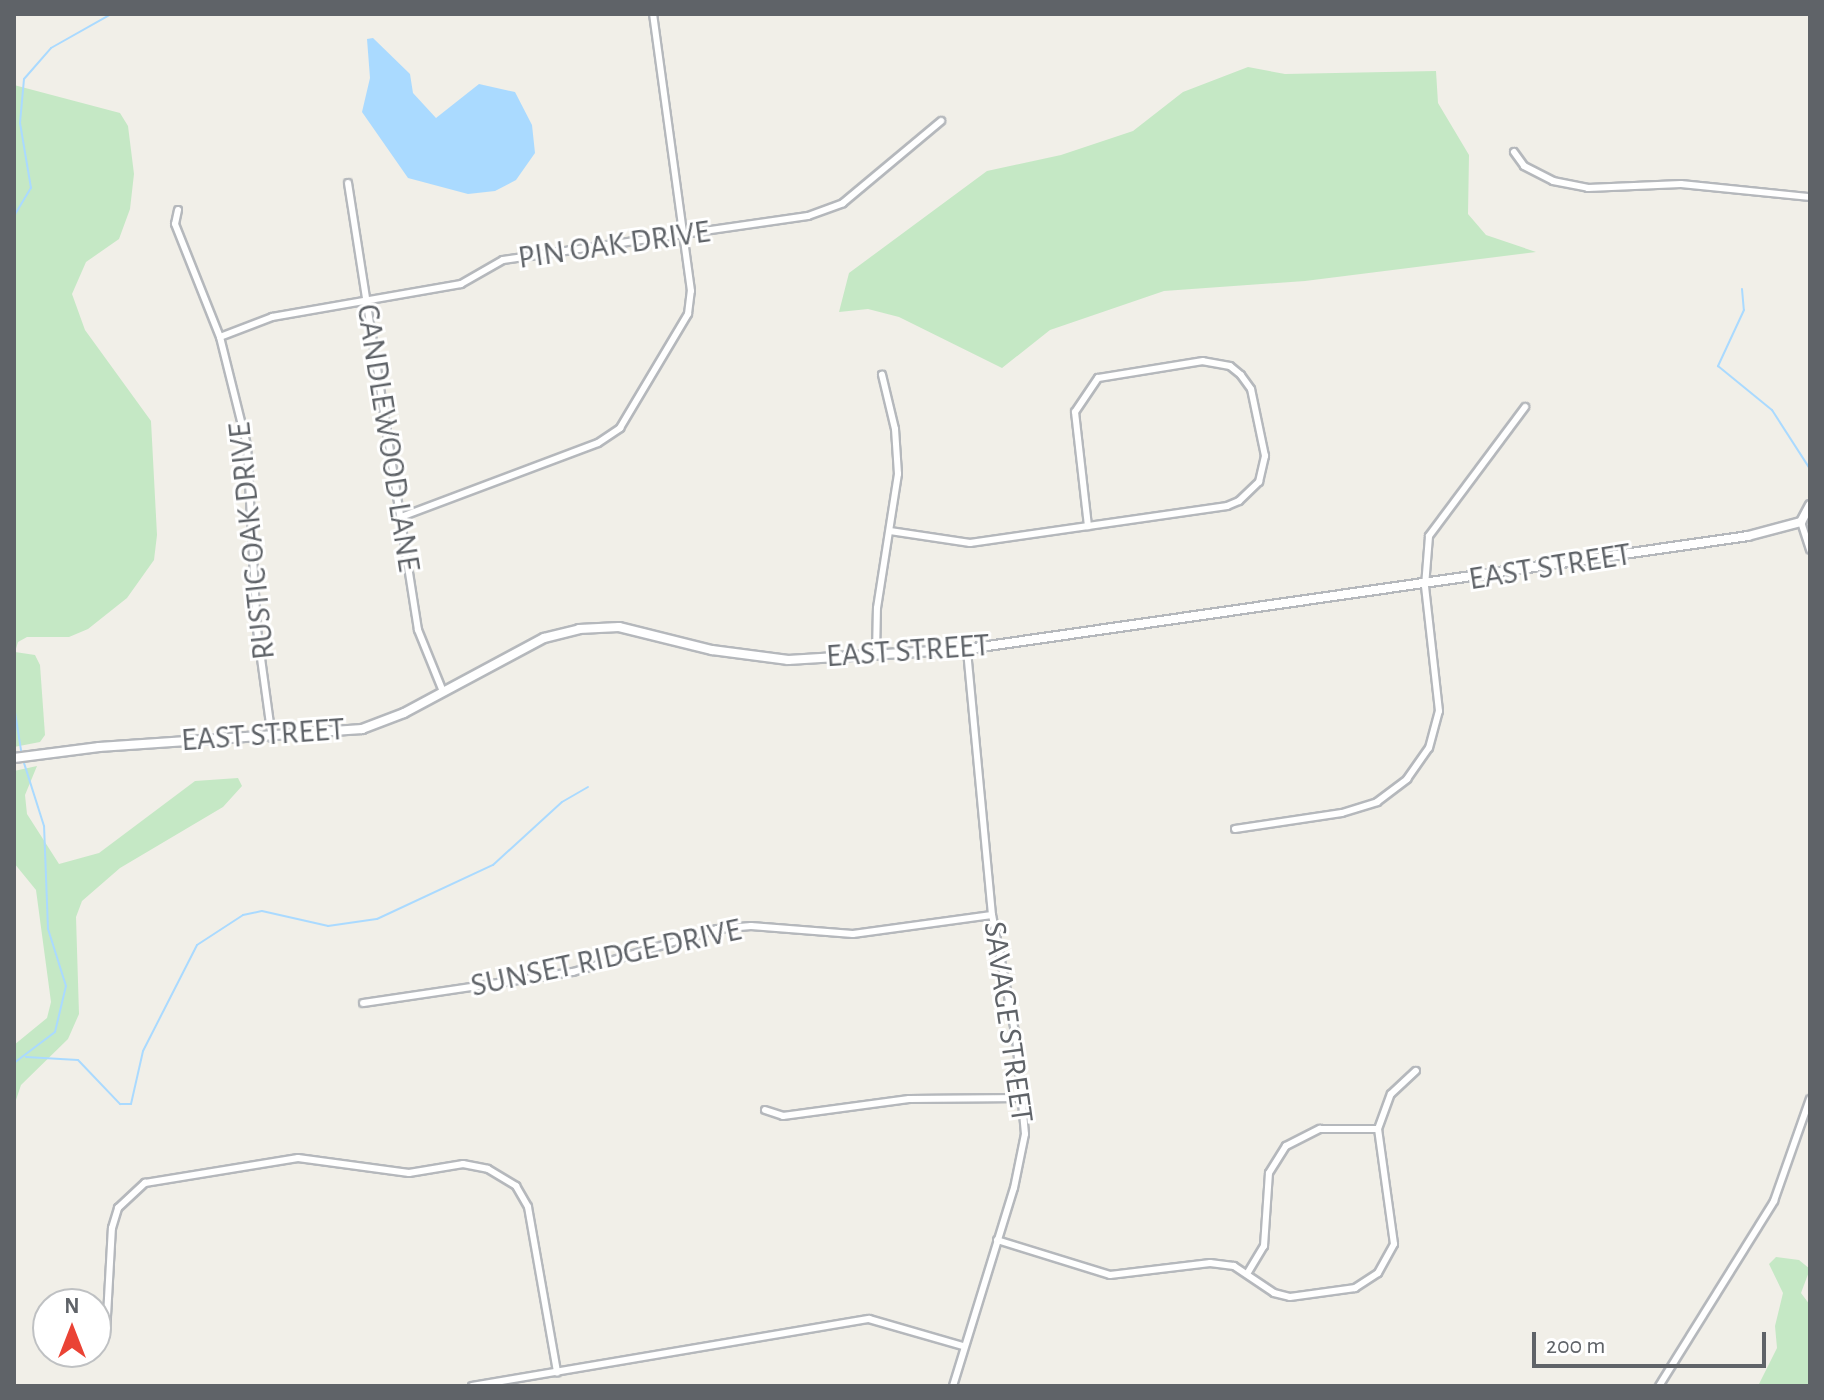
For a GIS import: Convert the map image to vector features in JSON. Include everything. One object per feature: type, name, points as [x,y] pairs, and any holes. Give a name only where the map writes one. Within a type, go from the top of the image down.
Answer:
[{"type":"street","points":[[401,517],[598,443],[620,428],[688,314],[691,291],[653,14]]},
{"type":"street","name":"PIN OAK DRIVE","points":[[220,337],[272,317],[461,284],[503,260],[808,216],[843,203],[941,121]]},
{"type":"street","points":[[1514,152],[1524,166],[1553,181],[1588,188],[1681,184],[1810,197]]},
{"type":"street","name":"CANDLEWOOD LANE","points":[[348,183],[418,630],[442,689]]},
{"type":"street","name":"RUSTIC OAK DRIVE","points":[[178,210],[175,224],[220,337],[247,445],[257,629],[272,738]]},
{"type":"street","points":[[890,531],[956,544],[1088,526],[1227,506],[1250,493],[1259,482],[1265,456],[1251,389],[1241,375],[1230,366],[1203,361],[1098,378],[1075,412],[1088,526]]},
{"type":"street","points":[[876,654],[877,608],[898,474],[895,429],[882,375]]},
{"type":"street","points":[[1235,829],[1342,813],[1377,802],[1407,779],[1429,748],[1439,711],[1423,559],[1429,536],[1525,407]]},
{"type":"street","points":[[1810,505],[1801,522],[1810,550]]},
{"type":"street","name":"EAST STREET","points":[[14,758],[145,743],[272,738],[362,729],[404,713],[442,689],[544,638],[579,629],[619,627],[712,650],[788,660],[967,649],[1425,586],[1748,536],[1801,522]]},
{"type":"street","name":"SAVAGE STREET","points":[[953,1386],[1025,1134],[992,915],[967,649]]},
{"type":"street","name":"SUNSET RIDGE DRIVE","points":[[363,1003],[573,972],[717,929],[751,926],[853,934],[992,915]]},
{"type":"street","points":[[997,1240],[1110,1275],[1210,1263],[1234,1266],[1290,1297],[1355,1288],[1378,1273],[1389,1259],[1394,1230],[1378,1129],[1391,1094],[1416,1071]]},
{"type":"street","points":[[765,1110],[783,1116],[909,1099],[1022,1098]]},
{"type":"street","points":[[1659,1386],[1774,1201],[1810,1099]]},
{"type":"street","points":[[1247,1274],[1264,1246],[1269,1173],[1286,1146],[1320,1129],[1378,1129]]},
{"type":"street","points":[[109,1288],[112,1228],[118,1208],[145,1183],[298,1158],[409,1173],[463,1164],[488,1169],[516,1186],[528,1207],[557,1372]]},
{"type":"street","points":[[472,1386],[869,1319],[963,1346]]},
{"type":"green space","points":[[1248,67],[1285,74],[1436,71],[1438,103],[1469,155],[1468,214],[1486,235],[1536,252],[1305,281],[1164,291],[1050,330],[1002,368],[899,317],[868,309],[839,312],[849,273],[987,171],[1061,155],[1133,131],[1183,92]]},
{"type":"green space","points":[[14,85],[120,113],[128,126],[134,174],[130,209],[119,239],[86,262],[72,294],[85,330],[151,421],[157,535],[154,560],[127,598],[88,629],[69,637],[27,637],[18,642],[15,652],[35,655],[40,665],[45,735],[40,742],[14,747]]},
{"type":"green space","points":[[37,766],[25,795],[27,814],[59,864],[99,853],[195,781],[238,778],[242,786],[223,807],[120,868],[82,901],[76,917],[79,1014],[68,1039],[21,1085],[14,1106],[14,1045],[47,1018],[51,1002],[36,890],[14,863],[14,771]]},
{"type":"green space","points":[[1776,1257],[1799,1260],[1810,1269],[1801,1293],[1810,1305],[1810,1386],[1758,1386],[1777,1348],[1775,1326],[1783,1293],[1769,1264]]},
{"type":"water","points":[[373,38],[410,74],[413,93],[436,118],[479,84],[515,92],[532,125],[535,153],[516,180],[495,191],[468,194],[408,178],[362,112],[370,78],[367,39]]},
{"type":"waterway","points":[[14,216],[31,188],[20,123],[24,79],[51,48],[111,14]]},
{"type":"waterway","points":[[1742,289],[1744,310],[1718,366],[1772,410],[1810,469]]},
{"type":"waterway","points":[[14,706],[21,750]]},
{"type":"waterway","points":[[14,1063],[55,1032],[66,986],[48,929],[44,826],[24,763]]},
{"type":"waterway","points":[[26,1057],[78,1060],[120,1104],[131,1104],[143,1051],[197,945],[243,915],[262,911],[328,926],[377,919],[493,865],[562,802],[588,787]]}]
